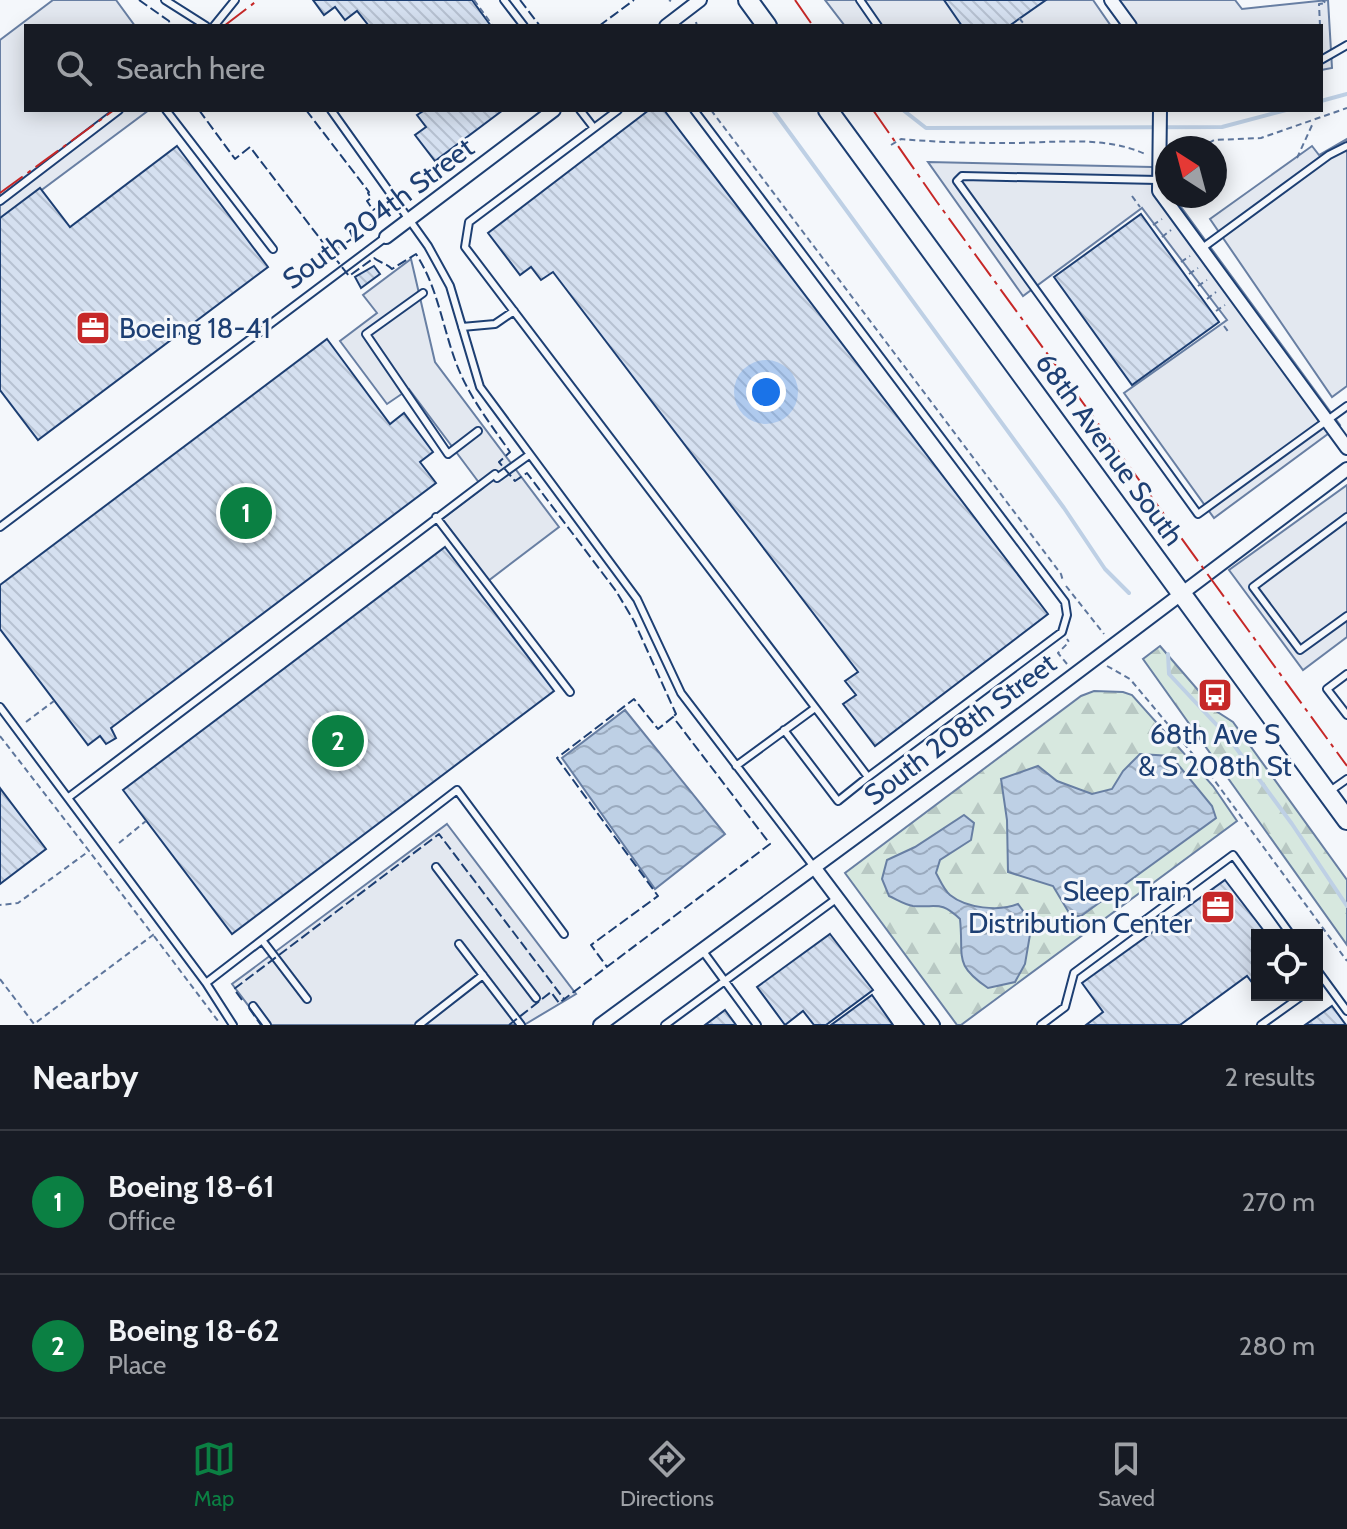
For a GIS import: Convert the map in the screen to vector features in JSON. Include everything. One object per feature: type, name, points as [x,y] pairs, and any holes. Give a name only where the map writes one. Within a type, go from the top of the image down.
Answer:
[{"type":"main road","points":[[748,0],[766,24]]},
{"type":"main road","name":"68th Avenue South","points":[[829,112],[1347,820]]},
{"type":"street","points":[[669,24],[700,0]]},
{"type":"street","points":[[1111,0],[1129,24]]},
{"type":"street","name":"South 204th Street","points":[[386,237],[551,112]]},
{"type":"street","points":[[1160,112],[1160,136]]},
{"type":"street","points":[[1172,208],[1196,252],[1347,448]]},
{"type":"street","name":"South 208th Street","points":[[600,1025],[1347,469]]},
{"type":"street","points":[[814,867],[933,1025]]},
{"type":"lane","points":[[165,0],[196,24]]},
{"type":"lane","points":[[216,24],[235,0]]},
{"type":"lane","points":[[504,0],[522,24]]},
{"type":"lane","points":[[860,0],[877,24]]},
{"type":"lane","points":[[1323,59],[1347,45]]},
{"type":"lane","points":[[0,201],[116,112]]},
{"type":"lane","points":[[168,112],[273,249]]},
{"type":"lane","points":[[332,112],[428,246],[450,286],[480,387],[637,599],[681,693],[814,867]]},
{"type":"lane","points":[[582,112],[594,128]]},
{"type":"lane","points":[[615,112],[469,222],[465,247],[868,777]]},
{"type":"lane","points":[[696,112],[1065,602],[1067,615],[1062,632],[838,801],[784,730]]},
{"type":"lane","points":[[1196,252],[1329,155],[1347,146]]},
{"type":"lane","points":[[1155,185],[962,176],[957,181],[1198,514],[1347,406]]},
{"type":"lane","name":"South 204th Street","points":[[0,527],[386,237]]},
{"type":"lane","points":[[423,293],[366,334],[448,454],[478,431]]},
{"type":"lane","points":[[462,327],[495,324],[514,311]]},
{"type":"lane","points":[[69,797],[436,517],[529,455]]},
{"type":"lane","points":[[436,517],[570,692]]},
{"type":"lane","points":[[1347,517],[1253,587],[1300,650],[1347,616]]},
{"type":"lane","points":[[1347,674],[1327,689],[1347,715]]},
{"type":"lane","points":[[0,707],[206,983],[233,1025]]},
{"type":"lane","points":[[736,766],[815,708]]},
{"type":"lane","points":[[1327,793],[1347,779]]},
{"type":"lane","points":[[206,983],[457,790],[564,934]]},
{"type":"lane","points":[[1041,1025],[1065,1007],[1074,973],[1233,855],[1287,929]]},
{"type":"lane","points":[[436,867],[536,998]]},
{"type":"lane","points":[[665,1025],[837,898]]},
{"type":"lane","points":[[262,940],[307,999]]},
{"type":"lane","points":[[459,944],[521,1025]]},
{"type":"lane","points":[[702,950],[757,1025]]},
{"type":"lane","points":[[419,1025],[483,975]]},
{"type":"lane","points":[[1324,980],[1347,1011]]},
{"type":"lane","points":[[1261,1025],[1295,1001]]},
{"type":"lane","points":[[253,1006],[267,1025]]},
{"type":"path","points":[[474,0],[492,24]]},
{"type":"path","points":[[1320,24],[1319,4],[1326,3],[1322,0]]},
{"type":"path","points":[[1019,18],[1024,24]]},
{"type":"path","points":[[1227,139],[1261,138],[1347,108]]},
{"type":"path","points":[[713,112],[1105,635]]},
{"type":"path","points":[[1297,158],[1314,121]]},
{"type":"path","points":[[891,145],[901,139],[1001,143],[1070,141],[1129,147],[1145,154]]},
{"type":"path","points":[[1132,196],[1140,207]]},
{"type":"path","points":[[1153,225],[1164,217]]},
{"type":"path","points":[[1162,237],[1173,229]]},
{"type":"path","points":[[1181,262],[1196,252]]},
{"type":"path","points":[[1189,274],[1200,266]]},
{"type":"path","points":[[1198,286],[1209,278]]},
{"type":"path","points":[[1207,299],[1217,291]]},
{"type":"path","points":[[1216,311],[1227,303]]},
{"type":"path","points":[[1224,326],[1230,334]]},
{"type":"path","points":[[1062,632],[1069,642],[1058,653],[1067,664]]},
{"type":"path","points":[[1108,668],[1130,679],[1212,777],[1347,961]]},
{"type":"path","points":[[26,722],[54,701]]},
{"type":"path","points":[[0,736],[221,1025]]},
{"type":"path","points":[[119,843],[146,821]]},
{"type":"path","points":[[0,905],[18,903],[89,851]]},
{"type":"path","points":[[0,979],[34,1024],[153,935]]},
{"type":"green space","points":[[1160,646],[1216,711],[1233,722],[1347,880],[1347,945],[1143,659]]},
{"type":"green space","points":[[1094,691],[1132,695],[1213,786],[1237,821],[957,1025],[845,873],[1081,696]]},
{"type":"shaded area","points":[[53,0],[116,0],[134,24],[24,24],[24,112],[146,112],[0,221],[0,40]]},
{"type":"shaded area","points":[[825,0],[1093,0],[1110,24],[843,24]]},
{"type":"shaded area","points":[[1119,0],[1235,0],[1242,9],[1328,0],[1332,68],[1323,70],[1323,24],[1135,24]]},
{"type":"shaded area","points":[[1347,139],[1347,386],[1332,397],[1210,219],[1312,146],[1319,155]]},
{"type":"shaded area","points":[[928,162],[1152,167],[1155,171],[1155,208],[1182,208],[1340,425],[1214,518],[1124,393],[1227,320],[1142,208],[1023,296]]},
{"type":"shaded area","points":[[411,259],[435,362],[559,527],[488,581],[441,520],[483,488],[409,389],[387,404],[340,341],[377,313],[363,295]]},
{"type":"shaded area","points":[[1347,485],[1347,637],[1303,670],[1229,570]]},
{"type":"shaded area","points":[[447,824],[576,994],[524,1025],[263,1025],[232,984]]},
{"type":"water","points":[[625,710],[725,834],[655,889],[562,758]]},
{"type":"water","points":[[1140,754],[1171,756],[1212,806],[1216,818],[1081,916],[1071,916],[1053,886],[1008,872],[1007,820],[1001,779],[1038,766],[1057,781],[1092,794],[1112,789],[1123,771]]},
{"type":"water","points":[[964,815],[974,823],[971,840],[940,860],[936,873],[944,888],[950,895],[974,906],[1002,908],[1018,904],[1032,923],[1025,964],[1015,982],[988,988],[969,973],[962,959],[960,919],[943,907],[910,905],[889,896],[882,879],[887,860],[915,847]]},
{"type":"building","points":[[313,0],[472,0],[490,24],[367,24],[357,11],[345,20],[335,7],[324,15]]},
{"type":"building","points":[[944,0],[1046,0],[1012,24],[961,24]]},
{"type":"building","points":[[422,112],[500,112],[435,161],[415,135],[426,127],[417,115]]},
{"type":"building","points":[[646,112],[666,112],[1048,614],[875,746],[843,704],[856,695],[845,681],[858,672],[553,272],[541,280],[531,267],[520,275],[488,233]]},
{"type":"building","name":"Boeing 18-41","points":[[177,146],[268,267],[38,440],[0,390],[0,218],[40,188],[70,227]]},
{"type":"building","points":[[1141,214],[1219,322],[1132,385],[1054,277]]},
{"type":"building","points":[[374,266],[380,274],[361,288],[355,277]]},
{"type":"building","points":[[327,339],[390,424],[404,413],[433,452],[420,462],[436,483],[111,728],[116,738],[106,744],[100,736],[88,745],[0,629],[0,585]]},
{"type":"building","points":[[445,547],[554,691],[232,934],[123,790]]},
{"type":"building","points":[[0,788],[46,849],[0,884]]},
{"type":"building","points":[[1225,880],[1262,929],[1251,929],[1251,981],[1247,976],[1180,1025],[1086,1025],[1103,1012],[1082,983]]},
{"type":"building","points":[[830,934],[873,990],[826,1025],[814,1025],[803,1011],[785,1025],[757,987]]},
{"type":"building","points":[[872,995],[893,1025],[831,1025]]},
{"type":"building","points":[[1332,1006],[1346,1025],[1305,1025]]},
{"type":"building","points":[[725,1010],[736,1025],[705,1025]]},
{"type":"waterway","points":[[1323,100],[1347,94]]},
{"type":"waterway","points":[[774,112],[1064,508],[1105,569],[1129,593]]},
{"type":"waterway","points":[[906,112],[926,128],[1222,127],[1278,112]]},
{"type":"waterway","points":[[1168,654],[1169,674],[1228,737],[1347,906]]},
{"type":"fence","points":[[139,0],[170,24]]},
{"type":"fence","points":[[520,0],[538,24]]},
{"type":"fence","points":[[602,24],[634,0]]},
{"type":"fence","points":[[200,112],[235,159],[250,147],[331,253]]},
{"type":"fence","points":[[308,112],[369,192],[371,198],[367,201],[373,210],[380,206],[383,210],[380,218],[366,229],[360,224],[350,231],[353,238],[331,253],[349,276],[374,258],[392,269],[416,254],[434,292],[460,372],[479,408],[510,452],[499,462],[515,481],[527,473],[616,591],[634,621],[676,714],[673,717]]},
{"type":"fence","points":[[509,1025],[551,992],[559,1003],[770,844],[673,717],[658,729],[634,699],[557,758],[658,896],[591,945],[607,967]]},
{"type":"fence","points":[[242,1000],[234,989],[439,834],[564,999]]},
{"type":"fence","points":[[249,1008],[261,1025]]},
{"type":"power","points":[[227,24],[258,0]]},
{"type":"power","points":[[795,0],[812,24]]},
{"type":"power","points":[[0,193],[111,112]]},
{"type":"power","points":[[874,112],[1347,766]]},
{"type":"place","name":"Boeing 18-41","points":[[93,328]]},
{"type":"place","name":"Boeing 18-61","points":[[246,513]]},
{"type":"place","name":"68th Ave S & S 208th St","points":[[1215,695]]},
{"type":"place","name":"Boeing 18-62","points":[[338,741]]},
{"type":"place","name":"Sleep Train Distribution Center","points":[[1218,907]]}]
